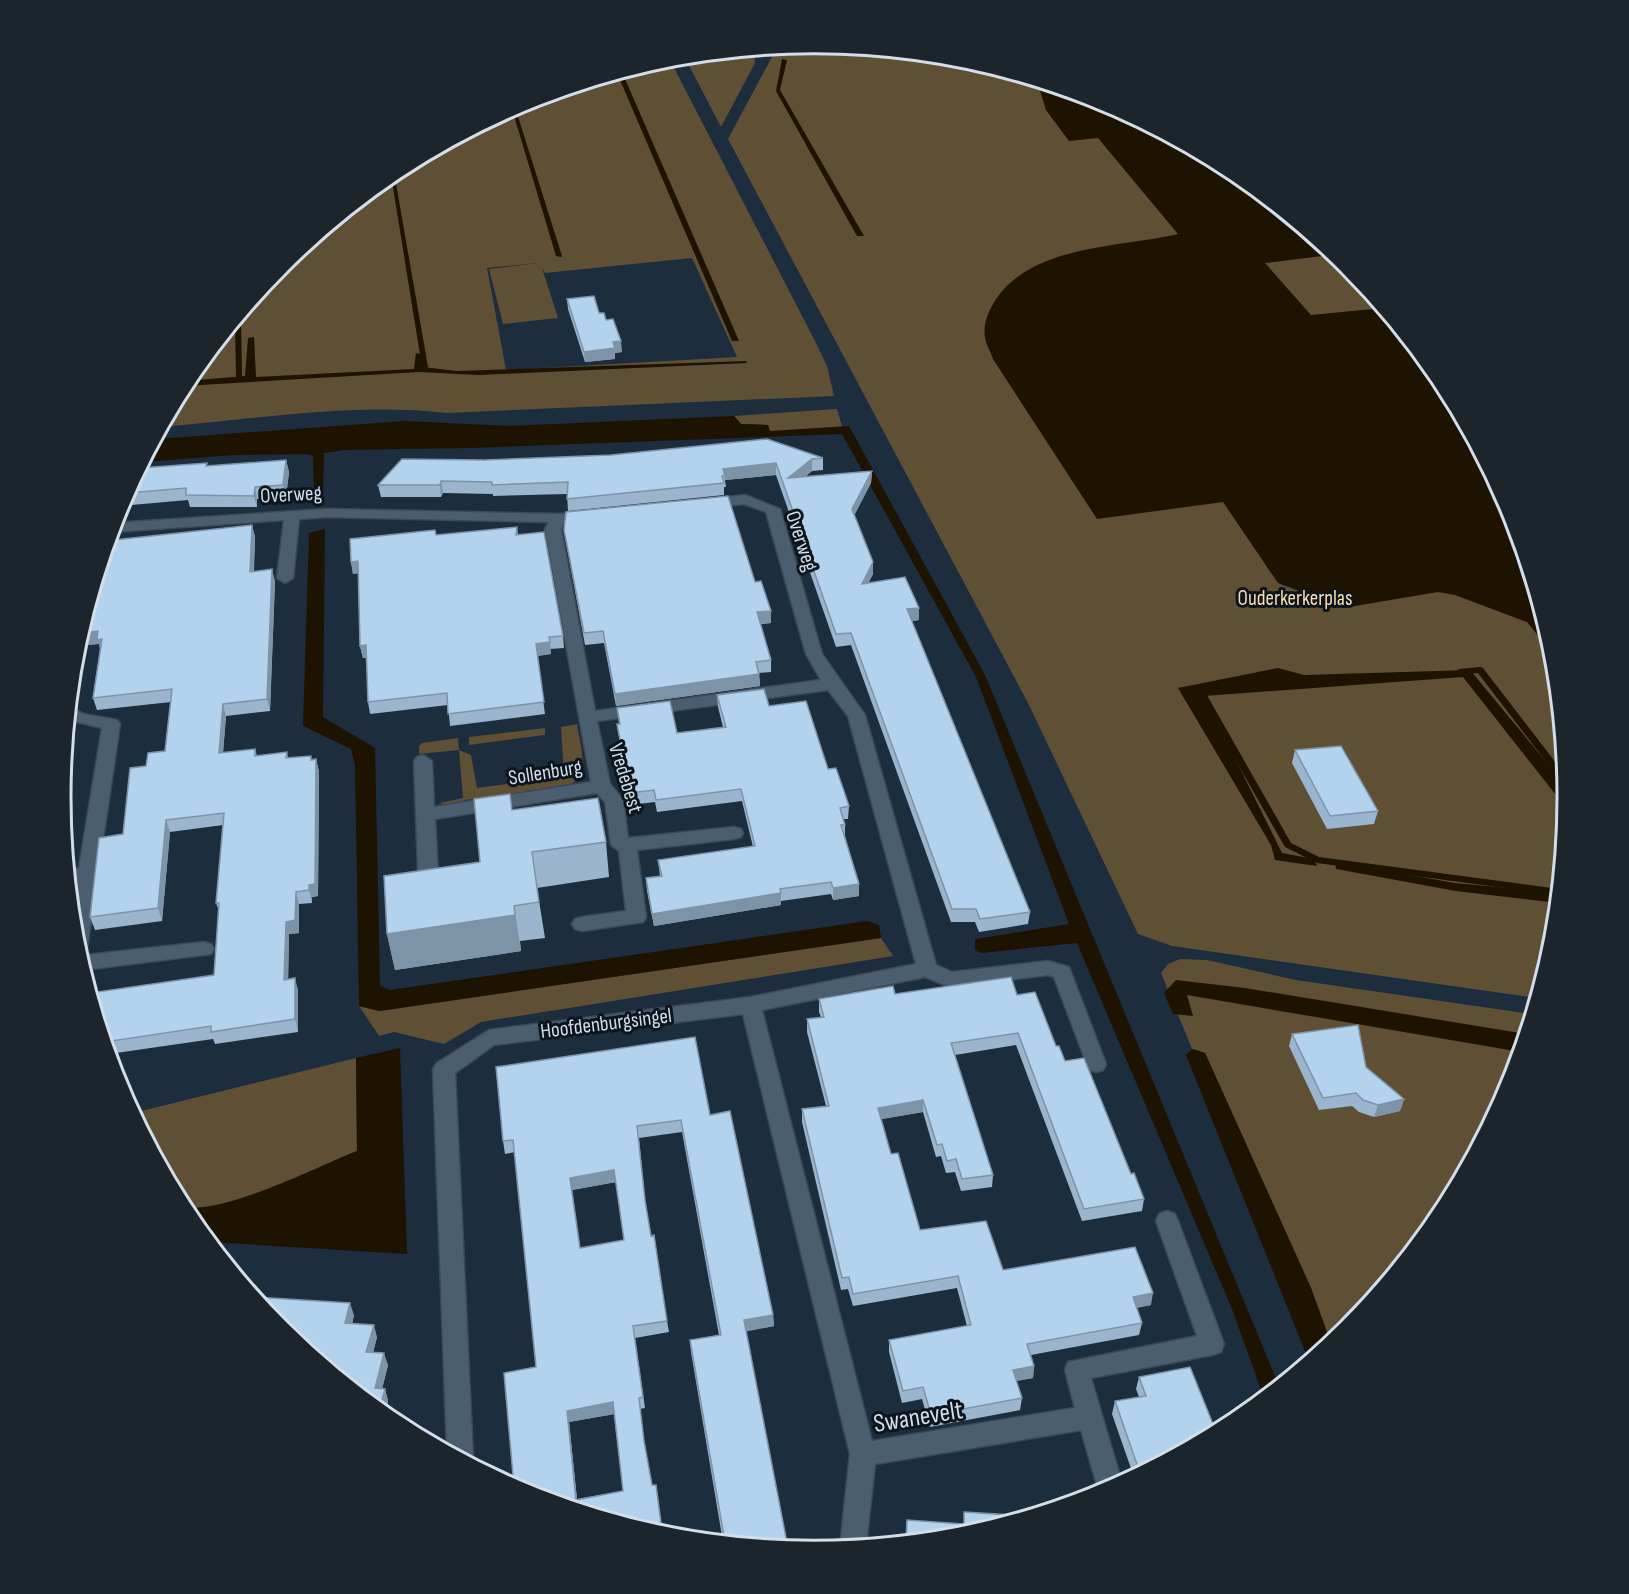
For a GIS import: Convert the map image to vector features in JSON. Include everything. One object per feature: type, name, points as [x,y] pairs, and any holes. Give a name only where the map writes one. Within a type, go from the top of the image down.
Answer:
[{"type":"street","name":"Overweg","points":[[687,505],[745,500],[773,510],[814,654],[832,684],[856,715],[927,969]]},
{"type":"street","name":"Overweg","points":[[123,527],[292,514],[559,518],[605,513]]},
{"type":"street","points":[[285,578],[292,514]]},
{"type":"street","name":"Vredebest","points":[[559,518],[553,529],[588,717],[601,786],[614,800],[620,845],[734,833]]},
{"type":"street","name":"Vredebest","points":[[588,717],[832,684]]},
{"type":"street","points":[[76,717],[111,724],[78,875],[78,894]]},
{"type":"street","points":[[423,760],[429,894]]},
{"type":"street","name":"Sollenburg","points":[[426,814],[601,786]]},
{"type":"street","points":[[582,924],[636,917],[627,844]]},
{"type":"street","points":[[91,962],[204,949]]},
{"type":"street","points":[[927,969],[950,980],[1048,968],[1062,972],[1096,1064]]},
{"type":"street","name":"Hoofdenburgsingel","points":[[460,1449],[444,1069],[489,1038],[751,1005],[927,969]]},
{"type":"street","name":"Swanevelt","points":[[751,1005],[863,1454],[1090,1417]]},
{"type":"street","points":[[1108,1479],[1077,1370],[1212,1344],[1167,1221]]},
{"type":"street","points":[[854,1538],[863,1454]]},
{"type":"green space","name":"Ouderkerkerplas","points":[[814,54],[911,60],[1007,79],[1053,93],[1143,131],[1227,179],[1304,238],[1373,307],[1432,384],[1481,468],[1518,558],[1543,652],[1556,748],[1558,797],[1551,894],[1543,942],[1530,997],[1172,946],[1138,934],[1028,703],[728,139],[773,56]]},
{"type":"green space","points":[[755,57],[755,63],[721,127],[689,65]]},
{"type":"green space","points":[[674,67],[816,343],[827,366],[834,396],[448,413],[377,409],[341,410],[170,426],[225,345],[256,307],[325,238],[402,179],[486,131],[530,111],[576,93],[622,79]],"holes":[[[692,258],[737,357],[506,370],[487,268],[539,263],[489,269],[503,324],[558,318],[542,268],[545,273]]]},
{"type":"green space","points":[[837,409],[844,433],[769,431],[768,425],[741,424],[734,416]]},
{"type":"green space","points":[[577,724],[582,750],[582,766],[580,774],[569,786],[465,800],[450,807],[440,803],[463,798],[459,750],[471,755],[477,788],[564,776],[561,727]]},
{"type":"green space","points":[[545,728],[545,735],[469,745],[469,737]]},
{"type":"green space","points":[[458,738],[459,750],[419,754],[419,746],[422,743]]},
{"type":"green space","points":[[881,938],[893,956],[481,1022],[444,1044],[394,1032],[379,1036],[359,1006],[380,1011]]},
{"type":"green space","points":[[1180,959],[1207,960],[1296,980],[1525,1013],[1501,1081],[1481,1126],[1458,1168],[1404,1249],[1373,1287],[1328,1334],[1311,1288],[1205,1053],[1192,1049],[1161,973],[1168,964]]},
{"type":"green space","points":[[356,1058],[357,1151],[271,1188],[224,1203],[195,1207],[171,1168],[141,1111]]},
{"type":"shaded area","points":[[782,59],[787,60],[780,90],[864,236],[857,236],[776,91]]},
{"type":"shaded area","points":[[625,78],[739,341],[732,341],[620,80]]},
{"type":"shaded area","name":"Ouderkerkerplas","points":[[1039,89],[1099,111],[1143,131],[1227,179],[1267,208],[1322,256],[1265,263],[1311,315],[1374,309],[1432,384],[1481,468],[1518,558],[1540,637],[1527,622],[1455,595],[1438,592],[1343,608],[1278,583],[1223,502],[1097,519],[993,359],[986,340],[986,321],[992,306],[1007,286],[1027,271],[1050,260],[1076,252],[1178,234],[1098,138],[1069,141],[1046,110]]},
{"type":"shaded area","points":[[254,337],[256,377],[414,369],[416,353],[421,354],[423,367],[456,371],[746,361],[747,363],[479,375],[419,372],[196,385],[200,380],[245,376],[248,338]]},
{"type":"shaded area","points":[[734,416],[741,424],[768,425],[770,431],[849,426],[985,675],[1276,1379],[1267,1386],[1261,1390],[1232,1309],[1077,943],[981,953],[975,950],[975,939],[1069,924],[976,677],[842,434],[470,448],[344,450],[324,453],[323,493],[314,492],[313,456],[307,454],[234,455],[152,461],[164,438],[405,421],[509,426]]},
{"type":"shaded area","points":[[325,529],[323,717],[375,748],[380,986],[390,990],[867,921],[879,925],[881,938],[379,1011],[359,1006],[355,765],[351,749],[303,726],[309,533]]},
{"type":"shaded area","points":[[1278,668],[1304,675],[1470,670],[1557,775],[1558,798],[1463,677],[1204,696],[1282,853],[1314,859],[1317,866],[1275,860],[1271,845],[1178,688]]},
{"type":"shaded area","points":[[1335,862],[1455,883],[1551,894],[1550,902],[1456,891],[1336,869]]},
{"type":"shaded area","points":[[1176,980],[1245,988],[1519,1033],[1513,1051],[1187,995],[1193,1016],[1173,1014],[1164,993]]},
{"type":"shaded area","points":[[400,1048],[407,1254],[220,1243],[195,1207],[224,1203],[271,1188],[357,1151],[356,1058]]},
{"type":"shaded area","points":[[1192,1049],[1205,1053],[1311,1288],[1328,1334],[1306,1354],[1186,1055]]},
{"type":"building","points":[[594,296],[599,313],[604,313],[606,320],[613,319],[621,341],[613,342],[615,348],[584,352],[567,299]]},
{"type":"building","points":[[767,439],[823,458],[812,459],[788,478],[872,471],[852,509],[873,562],[862,584],[905,577],[919,608],[907,609],[1030,912],[980,919],[976,909],[952,909],[851,633],[836,634],[776,463],[723,469],[724,483],[567,499],[568,482],[492,485],[492,482],[441,481],[440,485],[378,485],[402,459],[485,460],[611,455]]},
{"type":"building","points":[[286,460],[283,485],[255,487],[254,496],[186,495],[186,488],[137,492],[148,467],[207,463],[206,466]]},
{"type":"building","points":[[728,496],[755,582],[761,581],[771,611],[757,612],[771,660],[756,662],[759,674],[615,694],[603,631],[584,633],[564,530],[566,512]]},
{"type":"building","points":[[252,525],[250,572],[272,569],[267,699],[223,704],[219,753],[255,749],[255,756],[287,752],[286,758],[311,756],[311,760],[316,759],[315,884],[309,885],[309,890],[296,892],[295,920],[286,922],[284,980],[295,978],[295,1019],[211,1032],[211,1026],[113,1041],[111,1036],[98,992],[214,975],[219,903],[216,903],[224,813],[166,820],[158,908],[90,917],[99,838],[123,834],[130,768],[146,766],[148,753],[165,751],[172,689],[93,698],[102,639],[97,640],[98,631],[91,632],[118,540]]},
{"type":"building","points":[[517,527],[516,535],[544,532],[563,636],[549,637],[550,642],[536,644],[544,702],[448,714],[447,693],[368,702],[366,645],[360,646],[358,561],[351,562],[350,539],[435,530],[436,535]]},
{"type":"building","points":[[764,689],[769,706],[806,701],[828,769],[836,768],[849,806],[840,808],[845,825],[841,825],[859,884],[833,888],[831,882],[780,889],[781,893],[652,914],[646,878],[662,876],[658,860],[755,846],[741,789],[656,800],[654,790],[630,793],[617,724],[620,724],[617,708],[670,701],[677,733],[726,727],[717,695]]},
{"type":"building","points":[[1341,746],[1378,811],[1330,816],[1295,750]]},
{"type":"building","points":[[510,794],[512,810],[598,798],[606,842],[532,852],[539,902],[514,906],[515,915],[387,934],[384,876],[480,862],[474,799]]},
{"type":"building","points":[[1011,977],[1017,995],[1035,992],[1056,1046],[1059,1046],[1065,1061],[1084,1058],[1131,1174],[1134,1173],[1144,1199],[1084,1209],[1018,1033],[951,1043],[993,1175],[962,1179],[956,1159],[947,1161],[942,1144],[937,1145],[923,1100],[878,1108],[891,1154],[898,1153],[920,1230],[986,1221],[1003,1270],[1135,1247],[1153,1293],[1133,1297],[1142,1323],[1027,1344],[1034,1366],[1013,1370],[1022,1398],[931,1415],[923,1387],[903,1391],[889,1340],[971,1325],[958,1276],[853,1294],[849,1277],[842,1278],[802,1109],[829,1106],[807,1019],[824,1017],[819,999],[893,986],[895,994]]},
{"type":"building","points":[[1358,1025],[1366,1067],[1404,1099],[1378,1105],[1363,1100],[1356,1093],[1323,1098],[1292,1034]]},
{"type":"building","points":[[695,1037],[710,1115],[730,1111],[773,1315],[744,1320],[786,1539],[724,1534],[690,1340],[721,1335],[681,1120],[637,1126],[645,1200],[651,1236],[654,1235],[667,1321],[633,1326],[643,1397],[639,1398],[644,1441],[652,1485],[656,1485],[661,1523],[622,1515],[576,1501],[513,1475],[504,1373],[536,1367],[513,1140],[503,1141],[496,1067]],"holes":[[[614,1170],[624,1240],[580,1248],[570,1178]],[[613,1402],[623,1491],[576,1500],[567,1411]]]},
{"type":"building","points":[[266,1298],[350,1303],[345,1323],[374,1325],[366,1352],[384,1353],[375,1388],[385,1389],[382,1400],[362,1386],[320,1351]]},
{"type":"building","points":[[1190,1367],[1213,1424],[1137,1466],[1115,1401],[1146,1396],[1139,1377]]},
{"type":"building","points":[[964,1512],[1008,1515],[959,1526],[906,1534],[907,1520],[964,1524]]},
{"type":"waterway","points":[[517,117],[559,256]]},
{"type":"waterway","points":[[395,184],[425,367]]},
{"type":"waterway","points":[[238,329],[239,377]]},
{"type":"waterway","points":[[1459,672],[1480,670],[1557,770]]},
{"type":"waterway","points":[[1202,688],[1199,689],[1288,845],[1317,860],[1551,891]]}]
